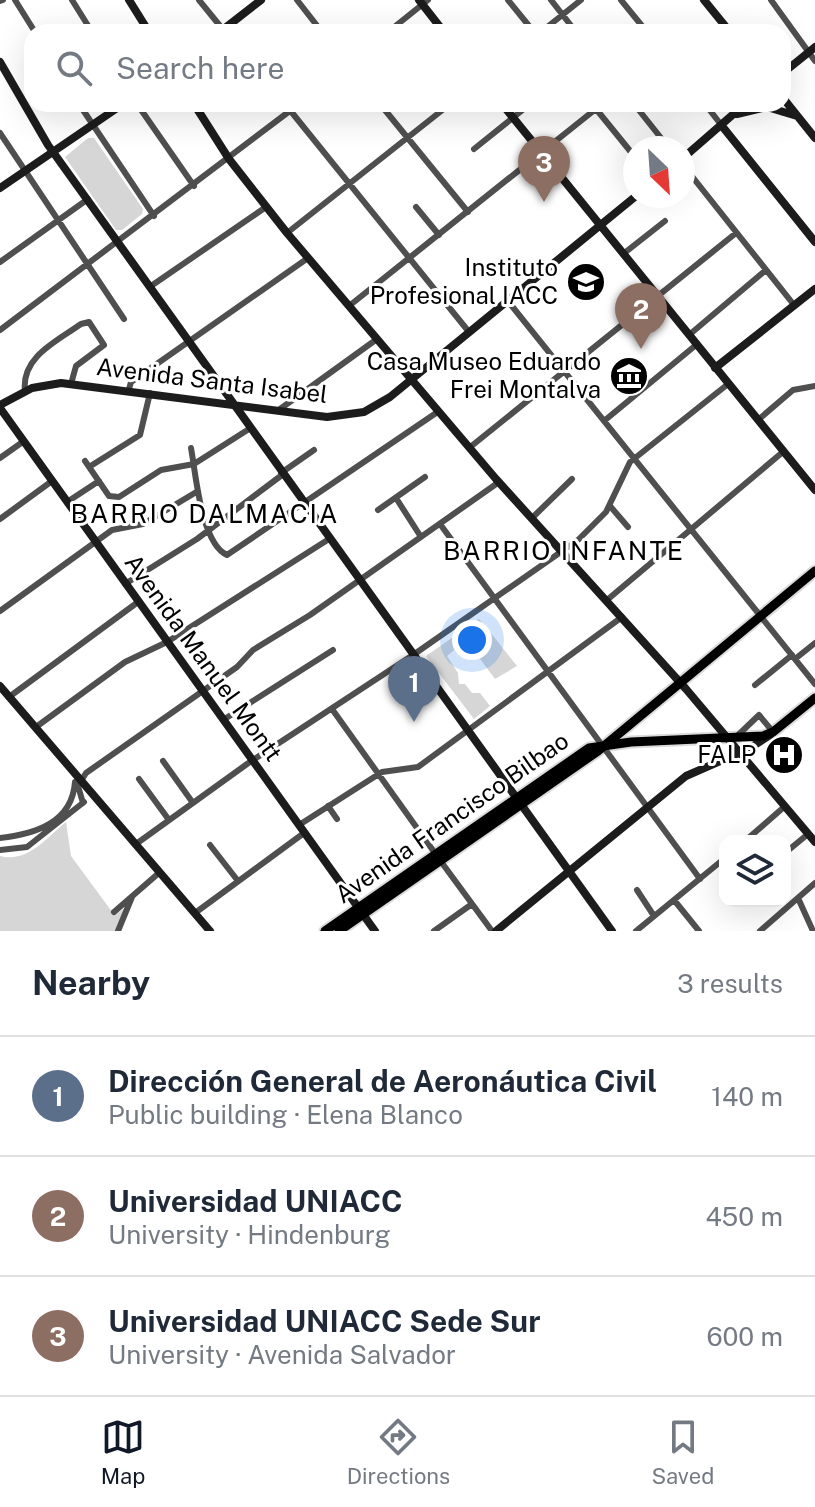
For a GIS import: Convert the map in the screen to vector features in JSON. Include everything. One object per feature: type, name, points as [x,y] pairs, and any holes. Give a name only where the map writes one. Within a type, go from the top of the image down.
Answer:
[{"type":"main road","name":"Avenida Francisco Bilbao","points":[[325,931],[439,859],[519,803],[582,753],[604,746],[815,571]]},
{"type":"main road","points":[[604,746],[731,738],[773,732],[815,698]]},
{"type":"main road","name":"Avenida Francisco Bilbao","points":[[339,931],[359,910]]},
{"type":"street","points":[[15,0],[30,24]]},
{"type":"street","points":[[72,0],[87,24]]},
{"type":"street","points":[[129,0],[144,24]]},
{"type":"street","points":[[199,0],[218,24]]},
{"type":"street","points":[[232,24],[261,0]]},
{"type":"street","points":[[297,0],[316,24]]},
{"type":"street","points":[[508,0],[528,24]]},
{"type":"street","points":[[551,0],[570,24]]},
{"type":"street","points":[[551,24],[581,0]]},
{"type":"street","points":[[621,0],[640,24]]},
{"type":"street","points":[[704,0],[724,24]]},
{"type":"street","points":[[771,0],[791,24]]},
{"type":"street","points":[[397,24],[423,2],[438,24]]},
{"type":"street","points":[[791,24],[812,50],[815,61]]},
{"type":"street","points":[[791,67],[812,50]]},
{"type":"street","points":[[0,62],[24,102]]},
{"type":"street","points":[[791,108],[815,138]]},
{"type":"street","points":[[30,112],[54,151],[249,429],[612,931]]},
{"type":"street","points":[[84,112],[154,216]]},
{"type":"street","points":[[0,188],[112,112]]},
{"type":"street","points":[[143,112],[194,186]]},
{"type":"street","points":[[199,112],[229,159],[308,258],[469,448],[731,738],[815,842]]},
{"type":"street","points":[[0,330],[229,159],[282,112]]},
{"type":"street","points":[[292,112],[469,332]]},
{"type":"street","points":[[387,112],[468,212]]},
{"type":"street","points":[[287,233],[440,112]]},
{"type":"street","points":[[508,112],[815,490]]},
{"type":"street","points":[[474,149],[520,112]]},
{"type":"street","points":[[349,306],[590,112]]},
{"type":"street","points":[[601,112],[623,141]]},
{"type":"street","points":[[640,112],[659,136]]},
{"type":"street","points":[[711,112],[815,242]]},
{"type":"street","points":[[695,148],[738,112]]},
{"type":"street","points":[[733,117],[750,112]]},
{"type":"street","points":[[784,112],[797,116]]},
{"type":"street","points":[[0,133],[23,172],[124,319]]},
{"type":"street","points":[[695,180],[794,305]]},
{"type":"street","points":[[0,262],[89,198]]},
{"type":"street","name":"Avenida Santa Isabel","points":[[0,407],[25,391],[47,384],[71,384],[129,389],[327,417],[350,416],[378,405],[623,206]]},
{"type":"street","points":[[151,286],[266,207]]},
{"type":"street","points":[[416,207],[439,235]]},
{"type":"street","points":[[623,254],[665,221]]},
{"type":"street","points":[[469,448],[736,233]]},
{"type":"street","points":[[129,389],[131,382],[308,258]]},
{"type":"street","points":[[689,335],[766,270]]},
{"type":"street","points":[[715,368],[815,289]]},
{"type":"street","points":[[507,300],[815,684]]},
{"type":"street","points":[[25,391],[24,379],[32,361],[81,324],[89,322],[104,345],[76,366],[71,384]]},
{"type":"street","points":[[280,409],[377,339]]},
{"type":"street","points":[[604,421],[696,345]]},
{"type":"street","points":[[136,844],[252,760],[564,551],[590,530],[610,506],[627,467],[634,459],[728,384]]},
{"type":"street","points":[[211,400],[218,394],[220,385]]},
{"type":"street","points":[[758,420],[793,390],[815,386]]},
{"type":"street","points":[[150,393],[140,435],[87,464],[113,497],[161,470],[194,464],[249,429]]},
{"type":"street","name":"Avenida Manuel Montt","points":[[0,407],[375,931]]},
{"type":"street","points":[[191,448],[209,530],[221,552],[227,555],[439,411]]},
{"type":"street","points":[[0,458],[24,441]]},
{"type":"street","points":[[125,584],[209,530],[314,450]]},
{"type":"street","points":[[607,600],[784,451]]},
{"type":"street","points":[[378,510],[425,477]]},
{"type":"street","points":[[533,517],[572,479]]},
{"type":"street","points":[[0,519],[52,481]]},
{"type":"street","points":[[67,502],[99,481]]},
{"type":"street","points":[[78,777],[237,667],[253,650],[359,581],[499,482]]},
{"type":"street","points":[[0,611],[112,530],[143,524],[198,491]]},
{"type":"street","points":[[396,498],[421,537]]},
{"type":"street","points":[[610,506],[628,527]]},
{"type":"street","points":[[440,524],[700,879]]},
{"type":"street","points":[[36,727],[125,662],[167,642],[329,539]]},
{"type":"street","points":[[9,697],[138,602]]},
{"type":"street","points":[[195,913],[328,806],[379,774],[391,769],[415,768],[622,617]]},
{"type":"street","points":[[755,685],[815,643]]},
{"type":"street","points":[[223,720],[333,650]]},
{"type":"street","points":[[0,686],[210,931]]},
{"type":"street","points":[[332,709],[472,904],[497,930],[698,768],[740,752],[773,732],[759,715],[731,738]]},
{"type":"street","points":[[163,761],[193,803]]},
{"type":"street","points":[[2,844],[37,832],[68,807],[77,792],[78,777]]},
{"type":"street","points":[[139,779],[169,820]]},
{"type":"street","points":[[77,792],[83,803]]},
{"type":"street","points":[[2,844],[27,847],[93,794]]},
{"type":"street","points":[[328,806],[337,819]]},
{"type":"street","points":[[752,835],[784,807]]},
{"type":"street","points":[[791,848],[808,834]]},
{"type":"street","points":[[210,845],[238,881]]},
{"type":"street","points":[[636,931],[719,866]]},
{"type":"street","points":[[114,912],[160,872]]},
{"type":"street","points":[[760,931],[815,883]]},
{"type":"street","points":[[637,890],[654,916]]},
{"type":"street","points":[[118,931],[133,896]]},
{"type":"street","points":[[798,898],[813,931]]},
{"type":"street","points":[[674,900],[699,931]]},
{"type":"street","points":[[434,931],[472,904]]},
{"type":"shaded area","points":[[88,138],[94,138],[143,209],[142,214],[122,230],[116,230],[65,157]]},
{"type":"shaded area","points":[[479,619],[484,625],[447,656],[458,673],[459,684],[465,684],[472,693],[480,693],[490,706],[474,719],[426,656]]},
{"type":"shaded area","points":[[486,627],[517,666],[495,679],[472,648],[461,646]]},
{"type":"shaded area","points":[[66,822],[71,856],[110,909],[116,914],[127,907],[117,931],[0,931],[0,856],[28,853]]},
{"type":"place","name":"Universidad UNIACC Sede Sur","points":[[544,202]]},
{"type":"place","name":"Instituto Profesional IACC","points":[[586,282]]},
{"type":"place","name":"Universidad UNIACC","points":[[641,349]]},
{"type":"place","name":"Casa Museo Eduardo Frei Montalva","points":[[629,376]]},
{"type":"place","name":"Dirección General de Aeronáutica Civil","points":[[414,722]]},
{"type":"place","name":"FALP","points":[[784,755]]},
{"type":"district","name":"BARRIO DALMACIA","points":[[205,514]]},
{"type":"district","name":"BARRIO INFANTE","points":[[564,551]]}]
